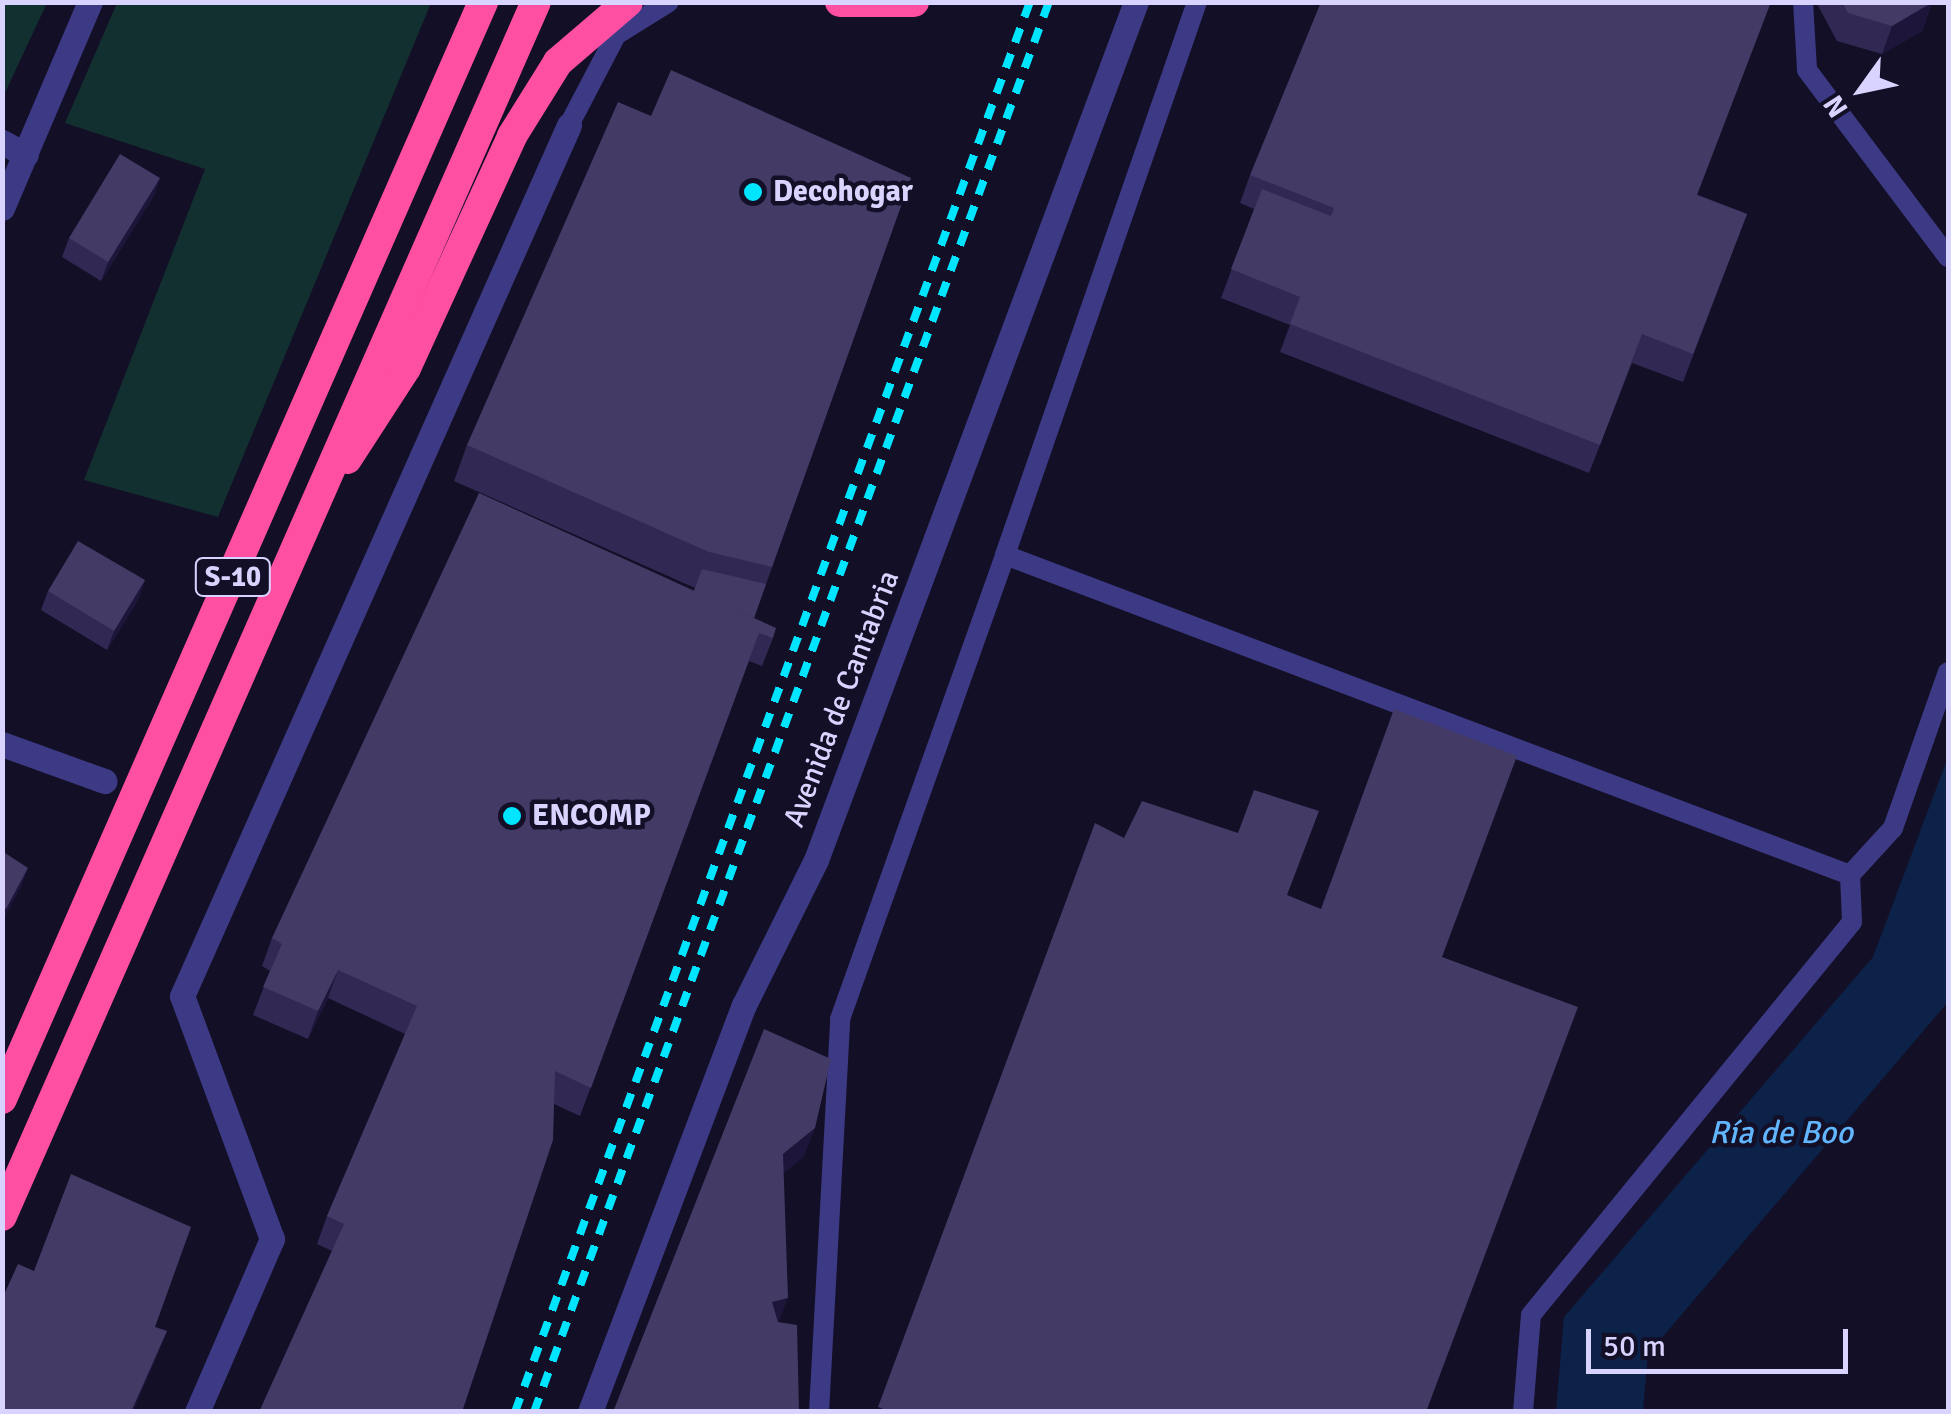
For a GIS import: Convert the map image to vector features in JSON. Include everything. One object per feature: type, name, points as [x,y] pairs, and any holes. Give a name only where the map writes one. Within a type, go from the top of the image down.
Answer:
[{"type":"highway","points":[[461,54],[473,2]]},
{"type":"highway","name":"S-10","points":[[2,1099],[483,2]]},
{"type":"highway","name":"S-10","points":[[2,1216],[536,2]]},
{"type":"highway","points":[[315,501],[406,368],[548,77],[628,2]]},
{"type":"highway","points":[[840,2],[914,2]]},
{"type":"street","points":[[2,208],[90,2]]},
{"type":"street","name":"Avenida de Cantabria","points":[[590,1412],[744,1005],[816,860],[1136,2]]},
{"type":"street","points":[[197,1412],[272,1239],[182,996],[569,125]]},
{"type":"street","points":[[2,142],[26,155]]},
{"type":"street","points":[[2,744],[104,781]]},
{"type":"lane","points":[[569,125],[616,35],[669,2]]},
{"type":"lane","points":[[819,1412],[840,1019],[1196,2]]},
{"type":"lane","points":[[1802,2],[1808,70],[1948,257]]},
{"type":"lane","points":[[1005,555],[1850,875]]},
{"type":"lane","points":[[1524,1412],[1531,1314],[1852,922],[1850,875],[1893,828],[1948,672]]},
{"type":"green space","points":[[2,3],[47,3],[3,97]]},
{"type":"green space","points":[[117,3],[431,3],[218,517],[84,480],[205,169],[65,123]]},
{"type":"water","name":"Ría de Boo","points":[[1948,757],[1948,1002],[1648,1354],[1643,1411],[1556,1411],[1564,1317],[1873,957]]},
{"type":"building","points":[[1321,2],[1771,2],[1697,195],[1747,214],[1693,354],[1642,334],[1600,445],[1290,324],[1300,297],[1231,269],[1262,189],[1331,216],[1334,208],[1250,175]]},
{"type":"building","points":[[1842,2],[1932,2],[1892,26],[1848,13]]},
{"type":"building","points":[[671,70],[911,178],[772,567],[709,552],[467,445],[618,102],[651,116]]},
{"type":"building","points":[[120,154],[160,178],[108,262],[69,238]]},
{"type":"building","name":"ENCOMP","points":[[479,493],[776,628],[773,638],[759,633],[591,1088],[555,1071],[553,1140],[462,1412],[259,1412],[344,1224],[327,1216],[417,1006],[338,970],[318,1011],[263,987],[282,944],[272,938]]},
{"type":"building","points":[[78,541],[145,580],[114,631],[48,591]]},
{"type":"building","points":[[702,569],[766,584],[754,618],[694,591]]},
{"type":"building","points":[[1394,709],[1517,756],[1442,957],[1578,1007],[1426,1412],[891,1412],[878,1407],[1095,823],[1124,838],[1142,801],[1238,833],[1254,790],[1319,811],[1287,895],[1321,909]]},
{"type":"building","points":[[2,851],[28,868],[6,909],[2,907]]},
{"type":"building","points":[[764,1029],[831,1059],[815,1128],[783,1154],[788,1298],[772,1302],[778,1322],[797,1325],[799,1412],[613,1412]]},
{"type":"building","points":[[71,1174],[191,1227],[155,1327],[167,1331],[131,1412],[2,1412],[2,1299],[18,1264],[34,1271]]},
{"type":"railway","points":[[515,1412],[1030,2]]},
{"type":"railway","points":[[534,1412],[1049,2]]},
{"type":"place","name":"Decohogar","points":[[753,192]]},
{"type":"place","name":"ENCOMP","points":[[512,816]]}]
